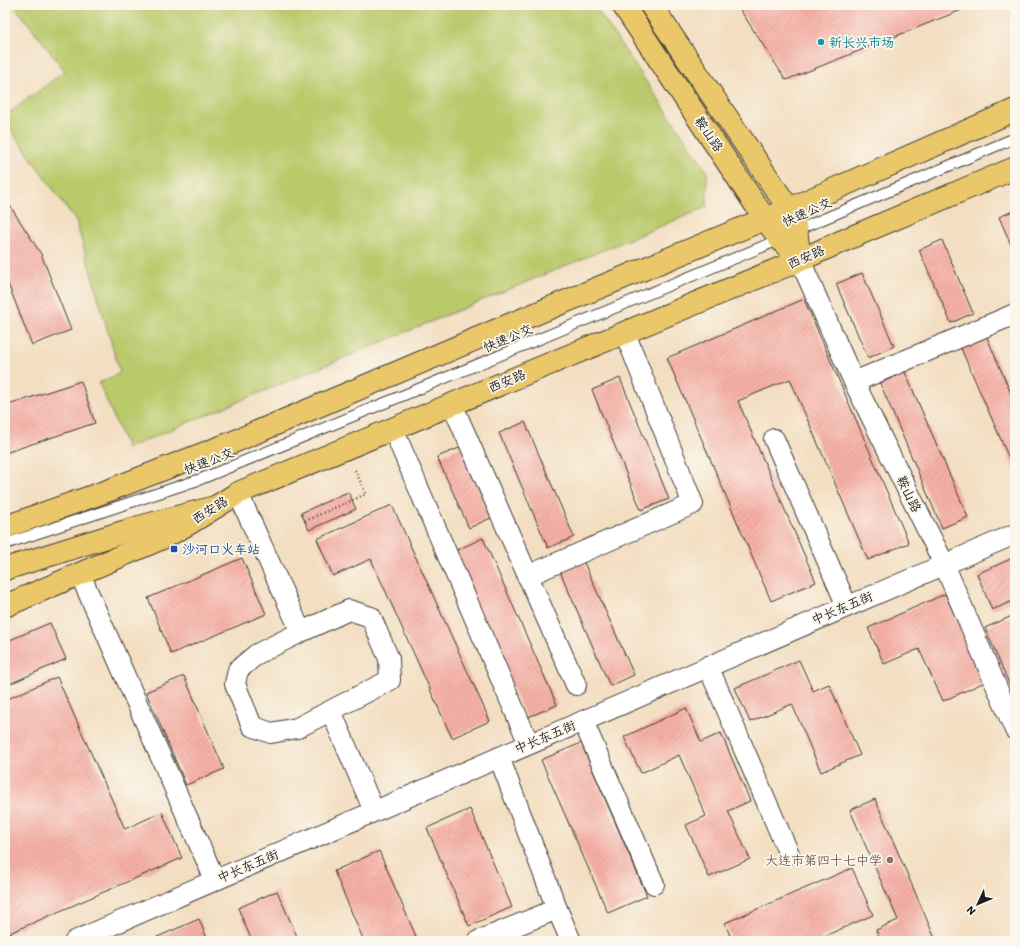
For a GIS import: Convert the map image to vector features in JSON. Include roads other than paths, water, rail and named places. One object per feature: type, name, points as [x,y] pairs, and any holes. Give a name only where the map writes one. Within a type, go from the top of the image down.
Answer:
[{"type":"main road","name":"鞍山路","points":[[623,5],[765,219],[788,234]]},
{"type":"main road","name":"鞍山路","points":[[651,5],[789,209],[788,234],[800,260]]},
{"type":"main road","points":[[5,527],[107,491],[231,443],[511,324],[789,209],[1015,110]]},
{"type":"main road","name":"西安路","points":[[5,606],[165,537],[238,493],[800,260],[1015,168]]},
{"type":"main road","points":[[5,569],[161,520],[214,507]]},
{"type":"street","name":"鞍山路","points":[[800,260],[854,382],[944,564],[1015,730]]},
{"type":"street","points":[[854,382],[1015,314]]},
{"type":"street","points":[[527,576],[693,504],[625,333]]},
{"type":"street","points":[[452,404],[576,685]]},
{"type":"street","points":[[393,429],[529,744]]},
{"type":"street","points":[[774,439],[847,606]]},
{"type":"street","points":[[238,493],[301,632]]},
{"type":"street","name":"中长东五街","points":[[75,941],[1015,534]]},
{"type":"street","points":[[80,574],[215,880]]},
{"type":"street","points":[[349,610],[371,617],[389,659],[390,680],[297,728],[271,733],[252,726],[235,684],[238,670],[257,654],[301,632],[349,610]]},
{"type":"street","points":[[708,666],[789,854]]},
{"type":"street","points":[[331,711],[374,811]]},
{"type":"street","points":[[582,721],[654,884]]},
{"type":"street","points":[[499,757],[571,941]]},
{"type":"street","points":[[478,941],[557,908]]},
{"type":"lane","name":"快速公交","points":[[5,544],[201,479],[1015,138]]},
{"type":"place","name":"新长兴市场","points":[[821,42]]},
{"type":"place","name":"沙河口火车站","points":[[174,549]]},
{"type":"place","name":"大连市第四十七中学","points":[[890,860]]}]
